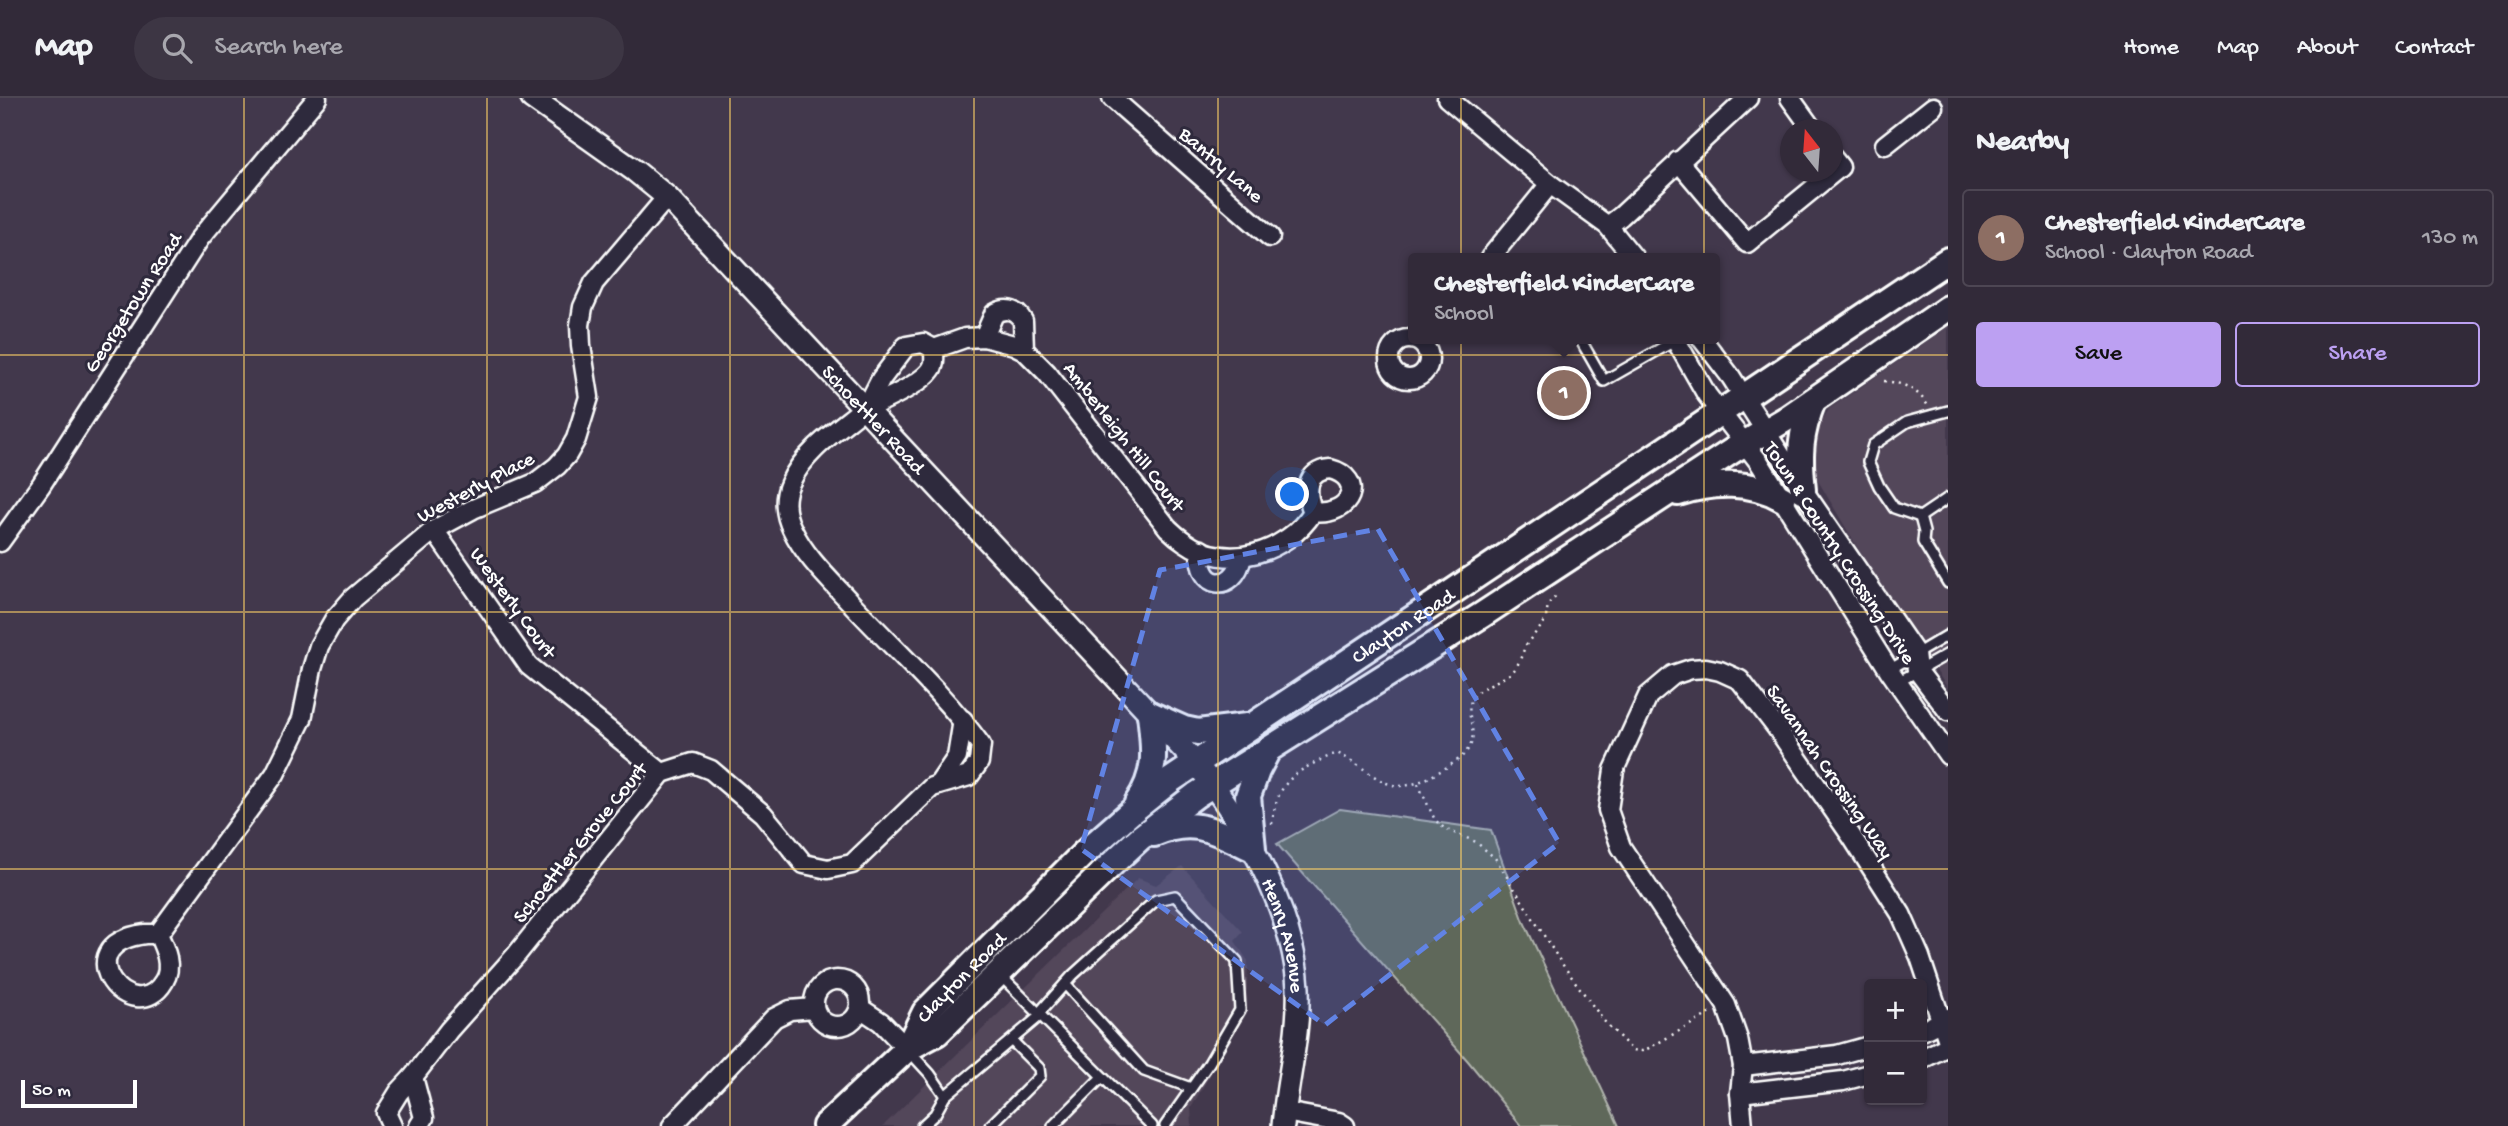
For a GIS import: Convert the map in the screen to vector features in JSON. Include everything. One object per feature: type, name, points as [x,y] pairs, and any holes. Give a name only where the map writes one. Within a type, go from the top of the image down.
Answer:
[{"type":"main road","name":"Clayton Road","points":[[906,1049],[925,1012],[1083,854],[1132,810],[1196,763],[1948,260]]},
{"type":"main road","name":"Clayton Road","points":[[825,1126],[906,1049],[936,1034],[1140,838],[1212,784],[1482,615],[1813,401],[1948,308]]},
{"type":"main road","points":[[1661,498],[1687,490],[1735,485],[1793,495],[1803,426],[1813,401]]},
{"type":"main road","points":[[1150,713],[1184,729],[1198,732],[1252,726]]},
{"type":"main road","points":[[1132,810],[1148,788],[1153,766],[1150,713]]},
{"type":"main road","points":[[1262,842],[1248,796],[1268,750]]},
{"type":"main road","points":[[1140,838],[1172,826],[1201,825],[1262,842]]},
{"type":"street","name":"Georgetown Road","points":[[0,542],[41,485],[200,239],[317,98]]},
{"type":"street","name":"Schoettler Road","points":[[531,98],[635,171],[667,197],[1196,763]]},
{"type":"street","name":"Bantry Lane","points":[[1112,98],[1270,237]]},
{"type":"street","points":[[1447,98],[1550,184],[1608,226],[1630,253]]},
{"type":"street","points":[[1608,226],[1748,98]]},
{"type":"street","points":[[1790,98],[1805,119]]},
{"type":"street","points":[[1885,145],[1934,101]]},
{"type":"street","points":[[1678,161],[1747,243],[1822,182]]},
{"type":"street","points":[[1494,253],[1550,184]]},
{"type":"street","name":"Westerly Place","points":[[158,934],[275,774],[288,751],[302,719],[319,646],[334,620],[353,598],[434,530],[473,509],[535,483],[567,455],[576,439],[589,397],[581,346],[583,307],[594,283],[667,197]]},
{"type":"street","points":[[984,337],[994,314],[1011,310],[1023,321],[1024,350]]},
{"type":"street","name":"Amberleigh Hill Court","points":[[865,408],[881,379],[906,346],[923,343],[933,349],[965,338],[984,337],[1024,350],[1047,373],[1168,528],[1185,543],[1215,555],[1242,556],[1272,548],[1294,534],[1313,512]]},
{"type":"street","points":[[1677,344],[1720,412],[1755,437]]},
{"type":"street","points":[[1706,344],[1743,396],[1755,437]]},
{"type":"street","points":[[865,408],[890,398],[929,374],[934,365],[933,349]]},
{"type":"street","name":"Schoettler Grove Court","points":[[392,1126],[386,1113],[399,1092],[449,1030],[517,954],[662,773],[693,763],[711,770],[763,814],[803,863],[828,869],[852,864],[932,787],[970,776],[979,762],[981,745],[963,720],[837,588],[801,545],[791,528],[785,509],[790,482],[811,452],[865,408]]},
{"type":"street","name":"Town & Country Crossing Drive","points":[[1755,437],[1759,462],[1793,495],[1916,662],[1948,711]]},
{"type":"street","name":"Town & Country Crossing Drive","points":[[1793,495],[1893,676],[1948,755]]},
{"type":"street","name":"Westerly Court","points":[[434,530],[529,666],[662,773]]},
{"type":"street","points":[[1201,550],[1199,560],[1203,572],[1217,583],[1235,576],[1242,556]]},
{"type":"street","name":"Savannah Crossing Way","points":[[1744,1126],[1740,1093],[1742,1066],[1738,1039],[1726,1005],[1621,847],[1608,810],[1614,770],[1648,696],[1673,675],[1691,669],[1706,668],[1740,680],[1776,727],[1902,914],[1945,1020],[1948,1043]]},
{"type":"street","name":"Henry Avenue","points":[[1196,763],[1262,842],[1281,911],[1298,987],[1297,1027],[1284,1119]]},
{"type":"street","points":[[833,980],[848,982],[854,987],[860,1001],[860,1008],[851,1021],[837,1027],[822,1022],[814,1009],[815,993],[833,980]]},
{"type":"street","points":[[860,1008],[881,1022],[906,1049]]},
{"type":"street","points":[[672,1126],[774,1018],[790,1010],[814,1009]]},
{"type":"street","points":[[1927,1029],[1945,1020]]},
{"type":"street","points":[[1927,1056],[1948,1043]]},
{"type":"street","points":[[1742,1066],[1837,1055],[1864,1047]]},
{"type":"street","points":[[1740,1093],[1843,1081],[1864,1075]]},
{"type":"street","points":[[413,1077],[424,1118],[419,1126]]},
{"type":"street","points":[[1284,1119],[1339,1122],[1345,1126]]},
{"type":"lane","points":[[1583,344],[1604,381],[1668,344]]},
{"type":"lane","points":[[1920,517],[1894,508],[1868,462],[1873,445],[1907,422],[1948,411]]},
{"type":"lane","points":[[1920,517],[1948,498]]},
{"type":"lane","points":[[1920,517],[1924,532],[1923,542],[1948,583]]},
{"type":"lane","points":[[1893,676],[1916,662],[1948,635]]},
{"type":"lane","points":[[1893,676],[1916,662],[1948,654]]},
{"type":"lane","points":[[922,1126],[934,1114],[945,1096],[1012,1041],[1040,1014],[1065,984],[1156,900],[1175,896],[1237,961],[1240,1010],[1165,1126]]},
{"type":"lane","points":[[999,973],[1152,1126]]},
{"type":"lane","points":[[1065,984],[1144,1071],[1191,1088]]},
{"type":"lane","points":[[989,1126],[1040,1076],[1039,1068],[1012,1041]]},
{"type":"lane","points":[[906,1049],[930,1074],[945,1096]]},
{"type":"lane","points":[[1053,1126],[1102,1077]]},
{"type":"path","points":[[1884,381],[1909,386],[1928,406],[1938,403]]},
{"type":"path","points":[[1262,842],[1277,797],[1292,776],[1337,753],[1374,777],[1399,787],[1418,784],[1456,761],[1470,746],[1473,731],[1468,708],[1474,696],[1516,669],[1526,645],[1545,621],[1546,607],[1556,597]]},
{"type":"path","points":[[1418,784],[1435,820],[1445,828],[1476,842],[1495,858],[1560,961],[1604,1021],[1632,1050],[1642,1051],[1712,1013]]},
{"type":"highlighted area","points":[[1378,529],[1559,843],[1325,1025],[1081,849],[1160,570]]},
{"type":"shaded area","points":[[1948,327],[1948,689],[1814,474],[1815,432],[1829,409]]},
{"type":"shaded area","points":[[1182,866],[1243,932],[1235,941],[1248,961],[1246,1012],[1191,1108],[1192,1126],[883,1126],[1138,878],[1156,885]]},
{"type":"green space","points":[[1340,809],[1491,830],[1524,922],[1619,1126],[1521,1126],[1468,1061],[1277,844]]},
{"type":"place","name":"Chesterfield KinderCare","points":[[1564,393]]}]
